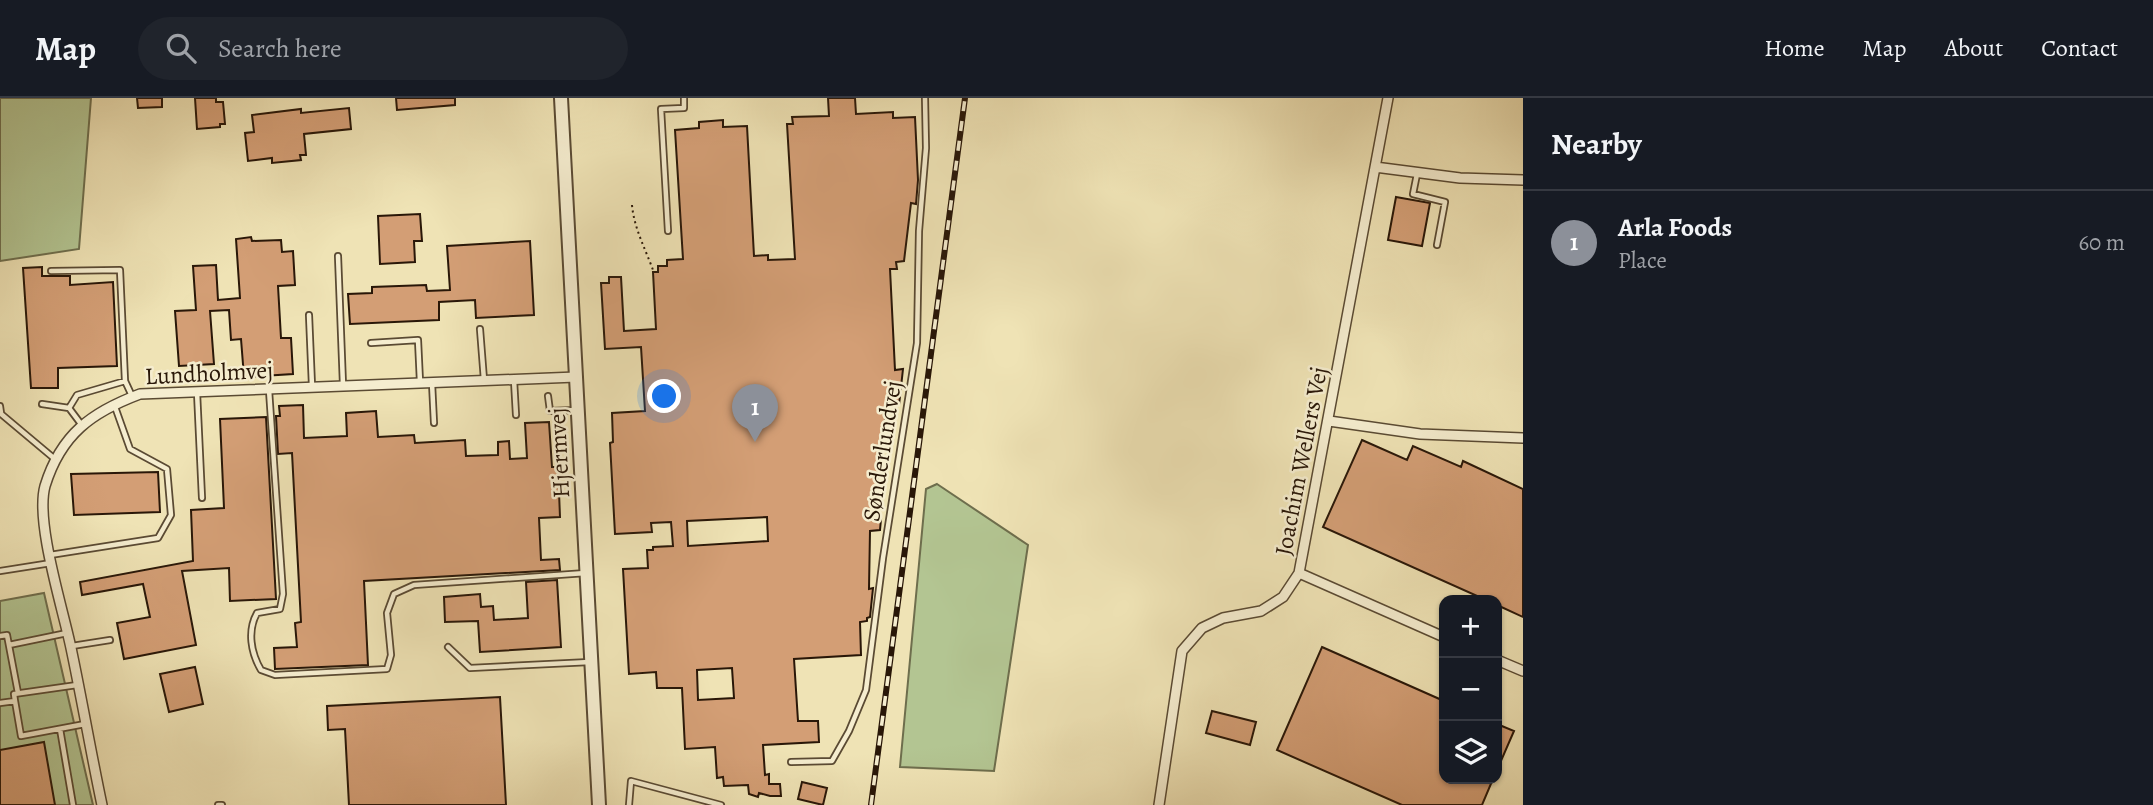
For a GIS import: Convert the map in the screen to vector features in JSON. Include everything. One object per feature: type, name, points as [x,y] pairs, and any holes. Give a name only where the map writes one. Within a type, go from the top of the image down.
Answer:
[{"type":"street","name":"Hjermvej","points":[[561,98],[599,805]]},
{"type":"street","name":"Joachim Wellers Vej","points":[[1158,805],[1182,651],[1202,628],[1223,618],[1261,611],[1283,597],[1300,573],[1388,98]]},
{"type":"street","points":[[1375,167],[1472,178],[1523,180]]},
{"type":"street","name":"Lundholmvej","points":[[102,805],[44,525],[45,488],[56,460],[81,424],[114,404],[140,394],[576,377]]},
{"type":"street","points":[[1329,421],[1420,434],[1523,438]]},
{"type":"street","points":[[1300,573],[1439,634]]},
{"type":"street","points":[[1502,662],[1523,671]]},
{"type":"lane","points":[[668,230],[661,109],[684,108],[684,98]]},
{"type":"lane","name":"Sønderlundvej","points":[[791,762],[832,761],[849,731],[866,690],[883,558],[917,342],[919,231],[926,148],[925,98]]},
{"type":"lane","points":[[1417,173],[1413,194],[1445,202],[1437,245]]},
{"type":"lane","points":[[338,256],[343,386]]},
{"type":"lane","points":[[51,271],[120,270],[125,381],[132,397]]},
{"type":"lane","points":[[309,316],[312,387]]},
{"type":"lane","points":[[480,329],[484,380]]},
{"type":"lane","points":[[371,342],[418,340],[420,383]]},
{"type":"lane","points":[[514,380],[516,415]]},
{"type":"lane","points":[[69,408],[77,395],[125,381]]},
{"type":"lane","points":[[432,383],[434,423]]},
{"type":"lane","points":[[269,389],[283,594],[280,609],[257,613],[251,624],[253,657],[261,670],[275,675],[387,669],[391,655],[387,613],[394,594],[414,585],[586,573]]},
{"type":"lane","points":[[197,391],[202,498]]},
{"type":"lane","points":[[548,396],[550,411],[578,410]]},
{"type":"lane","points":[[42,404],[69,408],[81,424]]},
{"type":"lane","points":[[0,571],[158,538],[172,515],[167,469],[130,449],[114,404]]},
{"type":"lane","points":[[0,406],[0,413],[56,460]]},
{"type":"lane","points":[[9,645],[68,633]]},
{"type":"lane","points":[[0,636],[7,635],[18,693]]},
{"type":"lane","points":[[71,646],[110,640]]},
{"type":"lane","points":[[449,647],[470,668],[591,662]]},
{"type":"lane","points":[[78,684],[14,694],[21,736],[85,724]]},
{"type":"lane","points":[[0,704],[15,701]]},
{"type":"lane","points":[[60,729],[73,805]]},
{"type":"lane","points":[[629,805],[631,781],[721,805]]},
{"type":"path","points":[[632,205],[633,223],[653,270]]},
{"type":"green space","points":[[0,98],[91,98],[79,249],[0,261]]},
{"type":"green space","points":[[937,484],[1028,545],[994,771],[900,767],[926,489]]},
{"type":"green space","points":[[44,593],[93,805],[0,805],[0,601]]},
{"type":"building","points":[[137,98],[162,98],[162,107],[138,108]]},
{"type":"building","points":[[195,98],[216,98],[216,102],[223,102],[225,124],[197,129]]},
{"type":"building","points":[[396,98],[455,98],[455,105],[397,110]]},
{"type":"building","points":[[828,98],[855,98],[856,114],[893,112],[893,118],[915,117],[918,180],[916,204],[911,203],[904,261],[896,262],[897,269],[890,269],[895,370],[903,369],[899,405],[887,406],[873,518],[881,519],[880,530],[870,531],[869,589],[873,588],[870,617],[867,621],[860,622],[861,655],[794,659],[798,721],[818,721],[819,742],[763,745],[765,775],[769,774],[769,784],[780,784],[781,796],[759,793],[758,797],[749,794],[748,785],[724,786],[723,777],[717,778],[715,747],[685,749],[682,688],[657,688],[656,672],[629,674],[623,569],[648,568],[647,550],[673,546],[671,522],[651,523],[652,532],[615,534],[610,443],[613,442],[612,413],[645,411],[641,347],[605,349],[601,283],[609,283],[609,277],[621,277],[624,331],[656,329],[653,272],[658,272],[658,266],[667,266],[667,260],[683,259],[675,130],[699,128],[699,122],[723,120],[723,127],[747,126],[754,256],[768,255],[768,260],[795,259],[787,124],[793,124],[792,117],[829,116]],"holes":[[[767,517],[768,541],[688,546],[687,521]],[[732,668],[734,698],[698,700],[697,670]]]},
{"type":"building","points":[[349,108],[351,129],[304,134],[306,155],[300,155],[301,160],[272,163],[272,158],[248,161],[245,133],[254,132],[252,115],[301,109],[301,113]]},
{"type":"building","points":[[1396,197],[1430,203],[1422,246],[1388,240]]},
{"type":"building","points":[[420,214],[422,241],[414,241],[415,262],[380,264],[378,216]]},
{"type":"building","points":[[251,237],[252,241],[281,240],[282,252],[293,251],[295,285],[278,286],[281,338],[291,338],[293,374],[244,377],[241,339],[231,340],[229,310],[210,311],[214,364],[179,366],[175,311],[196,310],[193,266],[216,265],[218,300],[240,298],[236,239]]},
{"type":"building","points":[[530,241],[534,315],[476,318],[475,300],[439,302],[439,320],[350,324],[348,294],[372,293],[372,287],[426,285],[427,291],[450,290],[447,246]]},
{"type":"building","points":[[42,267],[42,276],[70,276],[70,285],[113,282],[117,366],[58,368],[58,388],[31,388],[23,268]]},
{"type":"building","points":[[303,405],[304,438],[347,436],[346,413],[376,411],[378,437],[414,435],[415,443],[465,440],[466,456],[498,455],[498,442],[509,441],[510,459],[527,458],[525,423],[549,422],[552,467],[558,467],[560,517],[539,518],[541,560],[559,559],[560,570],[364,581],[368,665],[275,669],[274,648],[297,647],[295,623],[301,622],[292,453],[278,454],[276,416],[280,416],[279,406]]},
{"type":"building","points":[[266,417],[276,599],[230,601],[229,568],[182,571],[196,645],[124,659],[117,623],[150,617],[143,584],[82,595],[80,582],[193,561],[191,510],[224,508],[220,419]]},
{"type":"building","points":[[1362,440],[1407,460],[1413,446],[1461,467],[1463,461],[1523,489],[1523,617],[1502,607],[1502,595],[1475,595],[1323,527]]},
{"type":"building","points":[[158,472],[160,512],[74,515],[71,474]]},
{"type":"building","points":[[557,580],[561,647],[480,652],[478,621],[445,622],[444,597],[480,594],[481,607],[493,606],[494,620],[528,618],[526,582]]},
{"type":"building","points":[[1322,647],[1439,699],[1439,784],[1491,784],[1482,805],[1402,805],[1277,750]]},
{"type":"building","points":[[195,667],[203,704],[169,712],[160,674]]},
{"type":"building","points":[[500,697],[506,805],[349,805],[345,729],[328,730],[327,706]]},
{"type":"building","points":[[1212,711],[1256,722],[1250,745],[1206,733]]},
{"type":"building","points":[[1502,726],[1514,731],[1502,759]]},
{"type":"building","points":[[44,742],[55,805],[0,805],[0,750]]},
{"type":"building","points":[[802,782],[827,788],[823,805],[798,799]]},
{"type":"railway","points":[[871,805],[965,98]]},
{"type":"place","name":"Arla Foods","points":[[755,442]]}]
